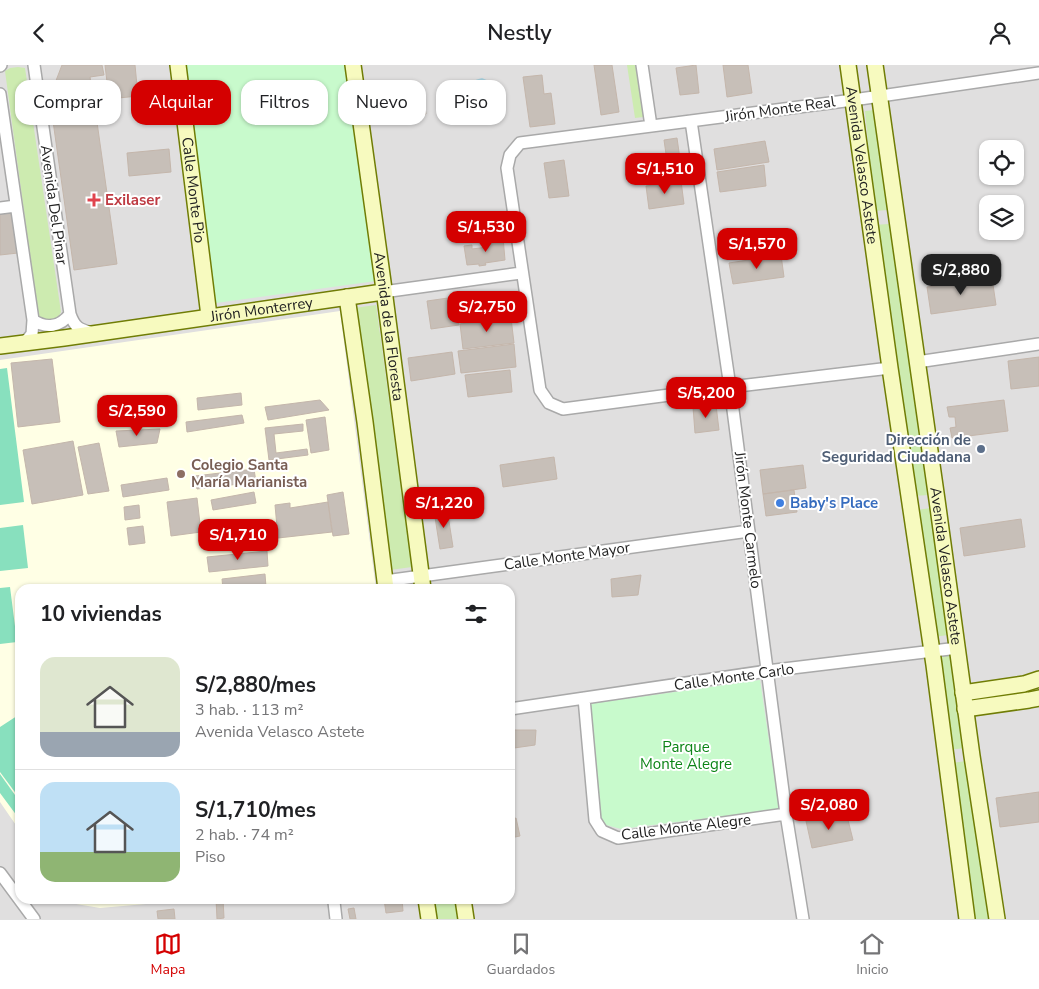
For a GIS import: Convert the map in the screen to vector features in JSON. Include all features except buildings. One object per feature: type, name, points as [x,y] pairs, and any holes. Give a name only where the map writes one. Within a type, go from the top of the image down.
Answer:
[{"type":"main road","name":"Calle Monte Pio","points":[[178,65],[209,317]]},
{"type":"main road","name":"Avenida de la Floresta","points":[[353,65],[422,582]]},
{"type":"main road","name":"Avenida Velasco Astete","points":[[848,65],[932,651],[967,919]]},
{"type":"main road","name":"Avenida Velasco Astete","points":[[875,65],[958,648],[965,709],[997,919]]},
{"type":"main road","points":[[869,220],[896,216]]},
{"type":"main road","name":"Jirón Monterrey","points":[[0,346],[383,292]]},
{"type":"main road","points":[[346,297],[365,422],[385,584]]},
{"type":"main road","points":[[910,504],[937,500]]},
{"type":"main road","points":[[963,693],[1024,684],[1039,679]]},
{"type":"main road","points":[[965,709],[1039,698]]},
{"type":"main road","points":[[946,759],[972,755]]},
{"type":"main road","points":[[427,904],[429,919]]},
{"type":"main road","points":[[464,904],[466,919]]},
{"type":"street","name":"Avenida Del Pinar","points":[[34,65],[70,314]]},
{"type":"street","points":[[642,65],[651,126]]},
{"type":"street","name":"Jirón Monte Real","points":[[521,273],[507,168],[510,155],[520,143],[853,100],[1039,73]]},
{"type":"street","points":[[0,94],[33,320],[32,334],[25,343]]},
{"type":"street","name":"Jirón Monte Carmelo","points":[[691,121],[730,387],[786,814],[803,919]]},
{"type":"street","points":[[0,209],[16,206]]},
{"type":"street","points":[[521,273],[540,391],[549,403],[562,409],[890,368]]},
{"type":"street","name":"Jirón Monterrey","points":[[383,292],[521,273]]},
{"type":"street","points":[[33,320],[39,324],[53,326],[66,320],[70,314]]},
{"type":"street","points":[[70,314],[76,327],[92,333]]},
{"type":"street","points":[[917,361],[1039,344]]},
{"type":"street","name":"Calle Monte Mayor","points":[[397,584],[422,582],[749,531]]},
{"type":"street","name":"Calle Monte Carlo","points":[[515,708],[767,671],[958,648]]},
{"type":"street","name":"Calle Monte Alegre","points":[[584,698],[595,820],[602,831],[618,838],[786,814]]},
{"type":"street","points":[[0,873],[15,893]]},
{"type":"street","points":[[23,904],[34,919]]},
{"type":"street","points":[[334,904],[336,919]]},
{"type":"shaded area","points":[[0,65],[1039,65],[1039,919],[0,919]]},
{"type":"shaded area","name":"Colegio Santa María Marianista","points":[[340,311],[375,584],[15,584],[15,824],[0,802],[0,360]]},
{"type":"shaded area","points":[[76,904],[146,904],[100,908]]},
{"type":"green space","points":[[182,65],[344,65],[346,80],[338,80],[338,125],[353,125],[376,281],[209,304],[189,125],[231,125],[231,80],[184,80]]},
{"type":"green space","points":[[627,65],[644,65],[652,116],[635,118]]},
{"type":"green space","points":[[10,68],[25,68],[27,80],[15,80],[15,125],[33,125],[61,312],[53,321],[45,320],[38,315],[5,71]]},
{"type":"green space","points":[[875,110],[888,210],[875,211],[865,111]]},
{"type":"green space","points":[[889,224],[929,495],[913,496],[873,225]]},
{"type":"green space","points":[[376,305],[412,567],[390,570],[354,308]]},
{"type":"green space","points":[[7,368],[24,502],[0,505],[0,369]]},
{"type":"green space","points":[[931,508],[948,635],[933,637],[916,510]]},
{"type":"green space","points":[[23,525],[28,568],[0,571],[0,528]]},
{"type":"green space","points":[[10,587],[15,642],[0,644],[0,588]]},
{"type":"green space","points":[[953,651],[965,748],[949,750],[938,653]]},
{"type":"green space","name":"Parque Monte Alegre","points":[[760,680],[779,809],[621,829],[606,825],[600,816],[589,704]]},
{"type":"green space","points":[[15,717],[15,792],[0,772],[0,727]]},
{"type":"green space","points":[[966,761],[988,919],[974,919],[952,763]]},
{"type":"green space","points":[[0,774],[15,795],[15,813],[0,793]]},
{"type":"green space","points":[[434,904],[456,904],[458,919],[435,919]]},
{"type":"place","name":"Exilaser","points":[[94,200]]},
{"type":"place","name":"Dirección de Seguridad Ciudadana","points":[[981,449]]},
{"type":"place","name":"Colegio Santa María Marianista","points":[[181,474]]},
{"type":"place","name":"Baby's Place","points":[[780,503]]}]
